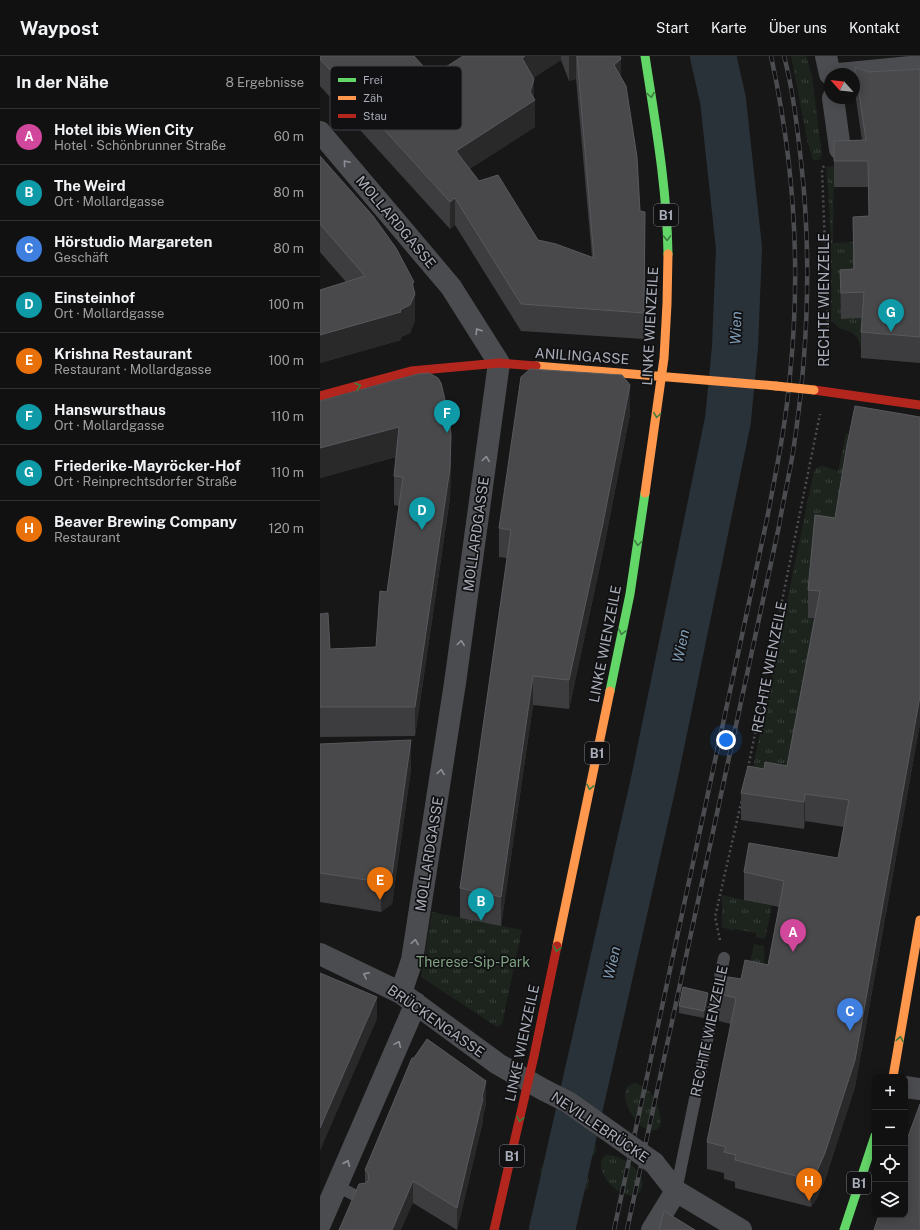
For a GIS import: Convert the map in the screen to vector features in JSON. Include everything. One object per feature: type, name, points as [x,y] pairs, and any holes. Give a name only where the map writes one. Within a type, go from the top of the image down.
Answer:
[{"type":"main road","name":"LINKE WIENZEILE","points":[[494,1230],[537,1086],[630,594],[662,376],[666,340],[668,292],[667,230],[661,166],[645,56]]},
{"type":"main road","name":"ANILINGASSE","points":[[320,396],[411,371],[500,363],[693,378],[819,390],[920,405]]},
{"type":"main road","points":[[894,1074],[920,920]]},
{"type":"main road","name":"B1","points":[[844,1230],[872,1145]]},
{"type":"street","points":[[826,56],[829,68]]},
{"type":"street","points":[[860,72],[920,66]]},
{"type":"street","points":[[834,104],[840,149]]},
{"type":"street","name":"MOLLARDGASSE","points":[[320,132],[451,287],[500,363],[454,691],[412,960],[408,998],[337,1186],[320,1224]]},
{"type":"street","name":"BRÜCKENGASSE","points":[[320,954],[408,998],[498,1064],[537,1086]]},
{"type":"street","name":"NEVILLEBRÜCKE","points":[[537,1086],[568,1102],[654,1163],[676,1191]]},
{"type":"street","points":[[908,1087],[920,1089]]},
{"type":"street","points":[[676,1191],[741,1230]]},
{"type":"street","name":"RECHTE WIENZEILE","points":[[652,1230],[676,1191]]},
{"type":"lane","name":"RECHTE WIENZEILE","points":[[676,1191],[724,958]]},
{"type":"lane","points":[[337,1186],[362,1199]]},
{"type":"path","name":"RECHTE WIENZEILE","points":[[748,768],[819,390],[828,325],[822,169],[840,149]]},
{"type":"path","name":"RECHTE WIENZEILE","points":[[724,958],[715,917],[744,792]]},
{"type":"green space","points":[[791,56],[806,56],[812,76],[822,155],[819,160],[813,160],[808,144]]},
{"type":"green space","points":[[834,166],[833,243],[853,242],[854,266],[864,318],[861,347],[857,337],[851,332],[839,328],[831,320],[831,244],[826,167]]},
{"type":"green space","points":[[846,433],[855,435],[835,546],[808,617],[820,618],[787,793],[749,787],[813,475],[816,468],[823,466],[838,471]]},
{"type":"green space","points":[[722,895],[772,906],[765,939],[756,937],[756,933],[734,929],[733,931],[722,927]]},
{"type":"green space","name":"Therese-Sip-Park","points":[[432,912],[522,930],[502,1024],[497,1027],[421,977]]},
{"type":"green space","points":[[754,944],[764,946],[765,983],[745,987]]},
{"type":"green space","points":[[636,1083],[650,1092],[657,1105],[660,1123],[659,1128],[655,1130],[649,1130],[643,1127],[632,1114],[628,1106],[625,1098],[626,1091],[629,1086]]},
{"type":"green space","points":[[564,1118],[579,1124],[593,1138],[596,1152],[589,1159],[574,1156],[557,1140],[553,1129],[560,1119]]},
{"type":"green space","points":[[606,1155],[620,1158],[628,1162],[639,1174],[642,1181],[642,1187],[638,1194],[631,1196],[623,1194],[609,1183],[601,1168],[602,1161]]},
{"type":"green space","points":[[554,1160],[564,1162],[582,1171],[589,1179],[588,1188],[582,1192],[567,1193],[553,1188],[547,1183],[540,1171],[545,1163]]},
{"type":"building","points":[[320,56],[414,56],[423,66],[330,66],[330,70],[320,59]]},
{"type":"building","points":[[463,56],[525,56],[522,58],[534,79],[530,92],[535,100],[456,151],[479,181],[498,175],[538,240],[556,244],[594,258],[577,56],[620,56],[621,59],[614,65],[626,86],[637,157],[640,211],[645,212],[644,313],[521,304],[455,198],[450,202],[385,130],[462,130],[462,66],[448,66]]},
{"type":"building","points":[[860,69],[869,72],[920,69],[920,337],[861,332],[864,292],[841,293],[840,270],[854,269],[853,217],[869,216],[868,161],[834,161],[834,141],[866,140],[860,100]]},
{"type":"building","points":[[320,156],[373,216],[396,248],[414,282],[412,283],[415,294],[410,305],[400,310],[401,312],[320,335],[320,290],[365,276],[320,224]]},
{"type":"building","points":[[530,369],[622,375],[630,385],[603,523],[569,680],[533,676],[501,897],[460,888],[511,530],[499,528],[521,377]]},
{"type":"building","points":[[429,373],[438,378],[441,383],[449,417],[451,435],[450,468],[415,707],[320,707],[320,614],[328,613],[330,649],[376,647],[380,591],[387,592],[403,477],[394,476],[399,427],[320,448],[320,401],[418,374]]},
{"type":"building","points":[[855,406],[920,417],[920,696],[855,1060],[825,1153],[811,1180],[735,1160],[736,1155],[724,1152],[726,1147],[707,1142],[736,998],[719,994],[722,976],[741,979],[745,960],[768,965],[784,881],[744,872],[749,843],[838,858],[849,800],[805,794],[804,802],[741,793],[748,766],[764,769],[765,762],[787,766],[820,591],[808,590],[815,515],[835,518]]},
{"type":"building","points":[[411,740],[392,874],[381,882],[320,873],[320,744]]},
{"type":"building","points":[[320,973],[377,997],[320,1128]]},
{"type":"building","points":[[683,987],[708,993],[704,1011],[679,1006]]},
{"type":"building","points":[[427,1039],[486,1081],[457,1208],[413,1181],[392,1230],[339,1230],[359,1184],[366,1183],[369,1180],[368,1173],[365,1170],[412,1058],[414,1058]]},
{"type":"building","points":[[920,1104],[920,1230],[874,1230],[878,1218],[908,1218],[908,1137]]},
{"type":"building","points":[[664,1211],[695,1230],[659,1230]]},
{"type":"waterway","name":"Wien","points":[[552,1230],[654,780],[728,420],[735,347],[739,248],[723,100],[713,56]]},
{"type":"railway","points":[[614,1230],[767,519],[786,411],[793,335],[795,255],[790,175],[779,96],[771,56]]},
{"type":"railway","points":[[627,1230],[779,526],[798,416],[807,306],[806,234],[798,135],[784,56]]},
{"type":"traffic: fast","points":[[645,56],[663,179],[668,254]]},
{"type":"traffic: fast","points":[[610,691],[630,594],[645,493]]},
{"type":"traffic: fast","points":[[844,1230],[872,1145]]},
{"type":"traffic: slow","points":[[645,493],[664,358],[668,254]]},
{"type":"traffic: slow","points":[[536,366],[776,386]]},
{"type":"traffic: slow","points":[[776,386],[814,390]]},
{"type":"traffic: slow","points":[[557,946],[610,691]]},
{"type":"traffic: slow","points":[[894,1074],[920,920]]},
{"type":"traffic: jam","points":[[320,396],[411,371],[499,363],[536,366]]},
{"type":"traffic: jam","points":[[814,390],[920,405]]},
{"type":"traffic: jam","points":[[494,1230],[534,1056],[557,946]]},
{"type":"place","name":"Friederike-Mayröcker-Hof","points":[[891,332]]},
{"type":"place","name":"Hanswursthaus","points":[[447,433]]},
{"type":"place","name":"Einsteinhof","points":[[422,530]]},
{"type":"place","name":"Krishna Restaurant","points":[[380,900]]},
{"type":"place","name":"The Weird","points":[[481,921]]},
{"type":"place","name":"Hotel ibis Wien City","points":[[793,952]]},
{"type":"place","name":"Hörstudio Margareten","points":[[850,1031]]},
{"type":"place","name":"Beaver Brewing Company","points":[[809,1201]]}]
